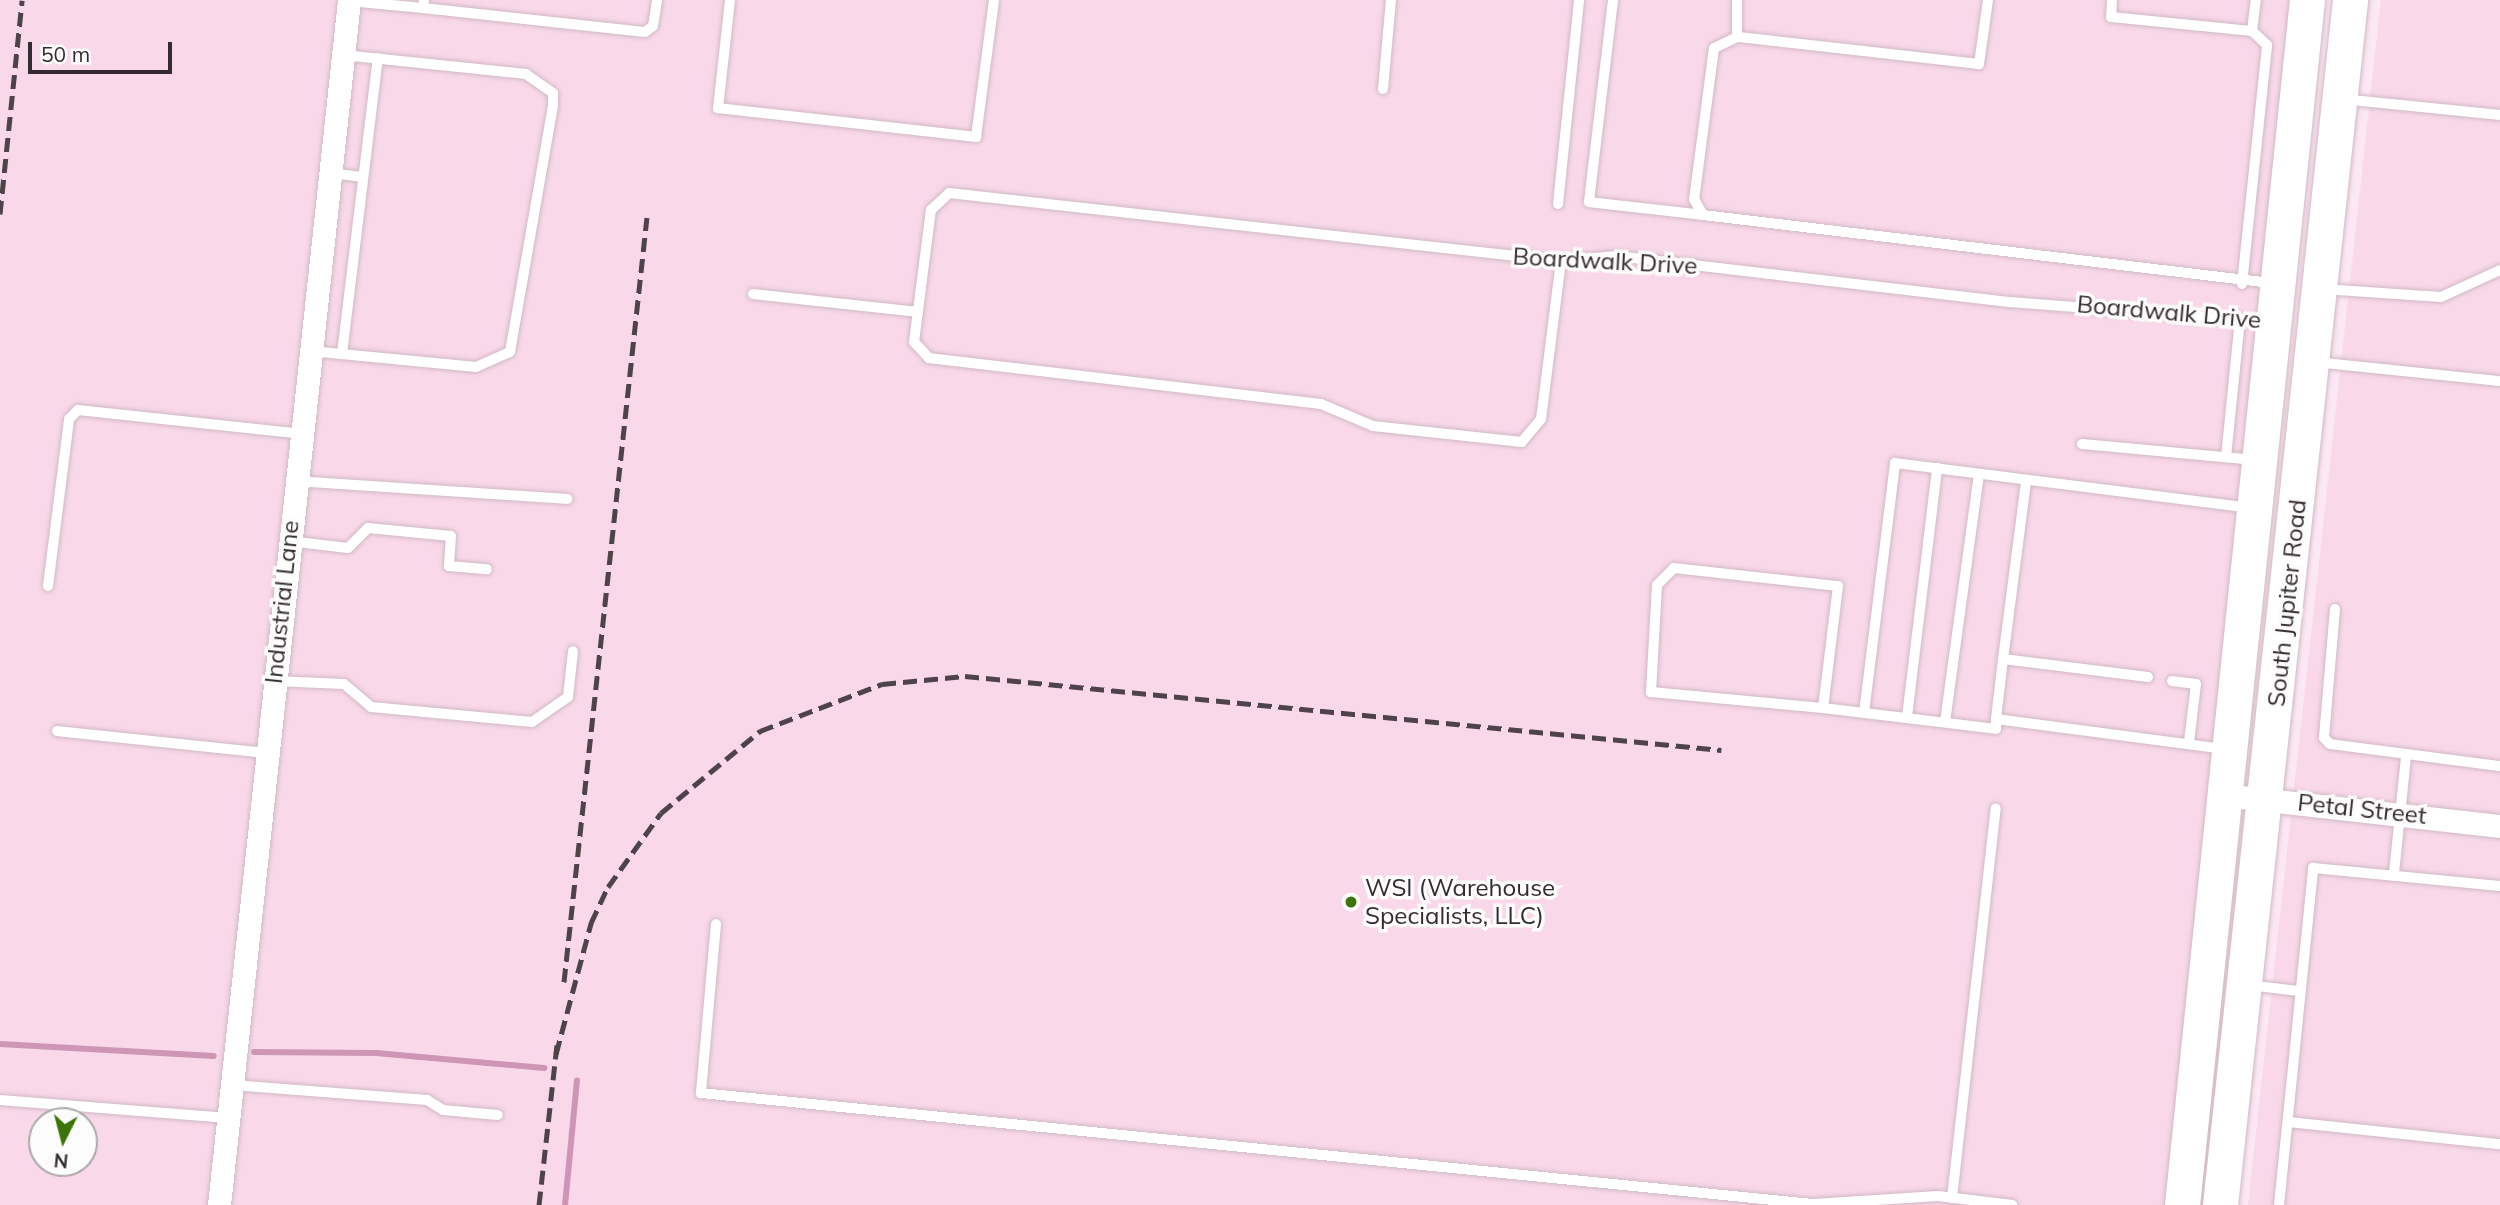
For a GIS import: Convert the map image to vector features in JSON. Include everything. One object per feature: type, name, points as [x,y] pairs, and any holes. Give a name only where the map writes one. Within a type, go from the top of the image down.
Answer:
[{"type":"main road","name":"South Jupiter Road","points":[[2182,1205],[2253,509],[2242,459],[2274,322],[2307,0]]},
{"type":"main road","name":"South Jupiter Road","points":[[2220,1205],[2266,800],[2350,0]]},
{"type":"main road","points":[[2278,284],[2319,289]]},
{"type":"main road","points":[[2253,509],[2297,511]]},
{"type":"street","name":"Industrial Lane","points":[[219,1205],[349,0]]},
{"type":"street","name":"Petal Street","points":[[2223,795],[2400,812],[2500,826]]},
{"type":"lane","points":[[349,0],[423,4],[645,32],[653,26],[657,0]]},
{"type":"lane","points":[[730,0],[718,108],[976,137],[993,0]]},
{"type":"lane","points":[[1383,89],[1391,0]]},
{"type":"lane","points":[[1558,204],[1579,0]]},
{"type":"lane","points":[[1613,0],[1590,202],[2201,271],[2242,284],[2278,284]]},
{"type":"lane","points":[[1737,0],[1737,37]]},
{"type":"lane","points":[[1703,215],[1694,199],[1714,48],[1737,37],[1979,64],[1988,0]]},
{"type":"lane","points":[[2112,0],[2111,16],[2252,31],[2267,45],[2242,284]]},
{"type":"lane","points":[[2252,31],[2256,0]]},
{"type":"lane","points":[[310,351],[476,367],[510,352],[553,106],[553,93],[526,74],[343,55]]},
{"type":"lane","points":[[342,354],[378,58]]},
{"type":"lane","points":[[2339,98],[2500,115]]},
{"type":"lane","points":[[330,173],[363,177]]},
{"type":"lane","name":"Boardwalk Drive","points":[[1561,261],[1541,419],[1522,442],[1373,426],[1321,404],[929,358],[914,342],[931,210],[949,193],[1561,261],[1617,256],[2010,302],[2274,322]]},
{"type":"lane","points":[[2319,289],[2441,297],[2500,270]]},
{"type":"lane","points":[[753,294],[918,312]]},
{"type":"lane","points":[[2082,444],[2242,459],[2240,319]]},
{"type":"lane","points":[[2311,362],[2500,381]]},
{"type":"lane","points":[[48,586],[69,419],[78,410],[301,434]]},
{"type":"lane","points":[[1864,713],[1895,463],[2253,509]]},
{"type":"lane","points":[[1907,717],[1937,468]]},
{"type":"lane","points":[[1945,722],[1979,475]]},
{"type":"lane","points":[[296,481],[566,499]]},
{"type":"lane","points":[[1823,708],[1838,586],[1674,568],[1657,585],[1651,692],[1907,717],[1996,729],[2026,481]]},
{"type":"lane","points":[[289,541],[348,548],[368,528],[451,536],[449,566],[487,569]]},
{"type":"lane","points":[[2335,609],[2324,738],[2406,757],[2500,765]]},
{"type":"lane","points":[[274,681],[344,684],[371,706],[532,722],[568,697],[573,651]]},
{"type":"lane","points":[[2003,659],[2148,677]]},
{"type":"lane","points":[[2172,681],[2196,684],[2189,742]]},
{"type":"lane","points":[[1996,719],[2189,742],[2227,750]]},
{"type":"lane","points":[[57,731],[266,753]]},
{"type":"lane","points":[[2394,873],[2406,757]]},
{"type":"lane","points":[[1952,1198],[1996,808]]},
{"type":"lane","points":[[2279,1205],[2289,1122],[2298,991],[2313,869],[2394,873],[2500,886]]},
{"type":"lane","points":[[716,923],[701,1093],[1814,1204],[1952,1198],[2012,1205]]},
{"type":"lane","points":[[2245,984],[2298,991]]},
{"type":"lane","points":[[232,1085],[427,1100],[443,1110],[498,1115]]},
{"type":"lane","points":[[0,1100],[228,1118]]},
{"type":"lane","points":[[2289,1122],[2500,1144]]},
{"type":"shaded area","points":[[0,0],[2294,0],[2165,1205],[0,1205]]},
{"type":"shaded area","points":[[2381,0],[2500,0],[2500,1205],[2248,1205]]},
{"type":"waterway","points":[[0,1044],[214,1056]]},
{"type":"waterway","points":[[254,1052],[376,1053],[544,1068]]},
{"type":"waterway","points":[[565,1205],[577,1081]]},
{"type":"railway","points":[[0,214],[22,0]]},
{"type":"railway","points":[[564,982],[647,217]]},
{"type":"railway","points":[[556,1054],[591,923],[608,887],[661,813],[760,731],[882,684],[965,676],[1721,750]]},
{"type":"railway","points":[[539,1205],[557,1045]]},
{"type":"place","name":"WSI (Warehouse Specialists, LLC)","points":[[1351,902]]}]
